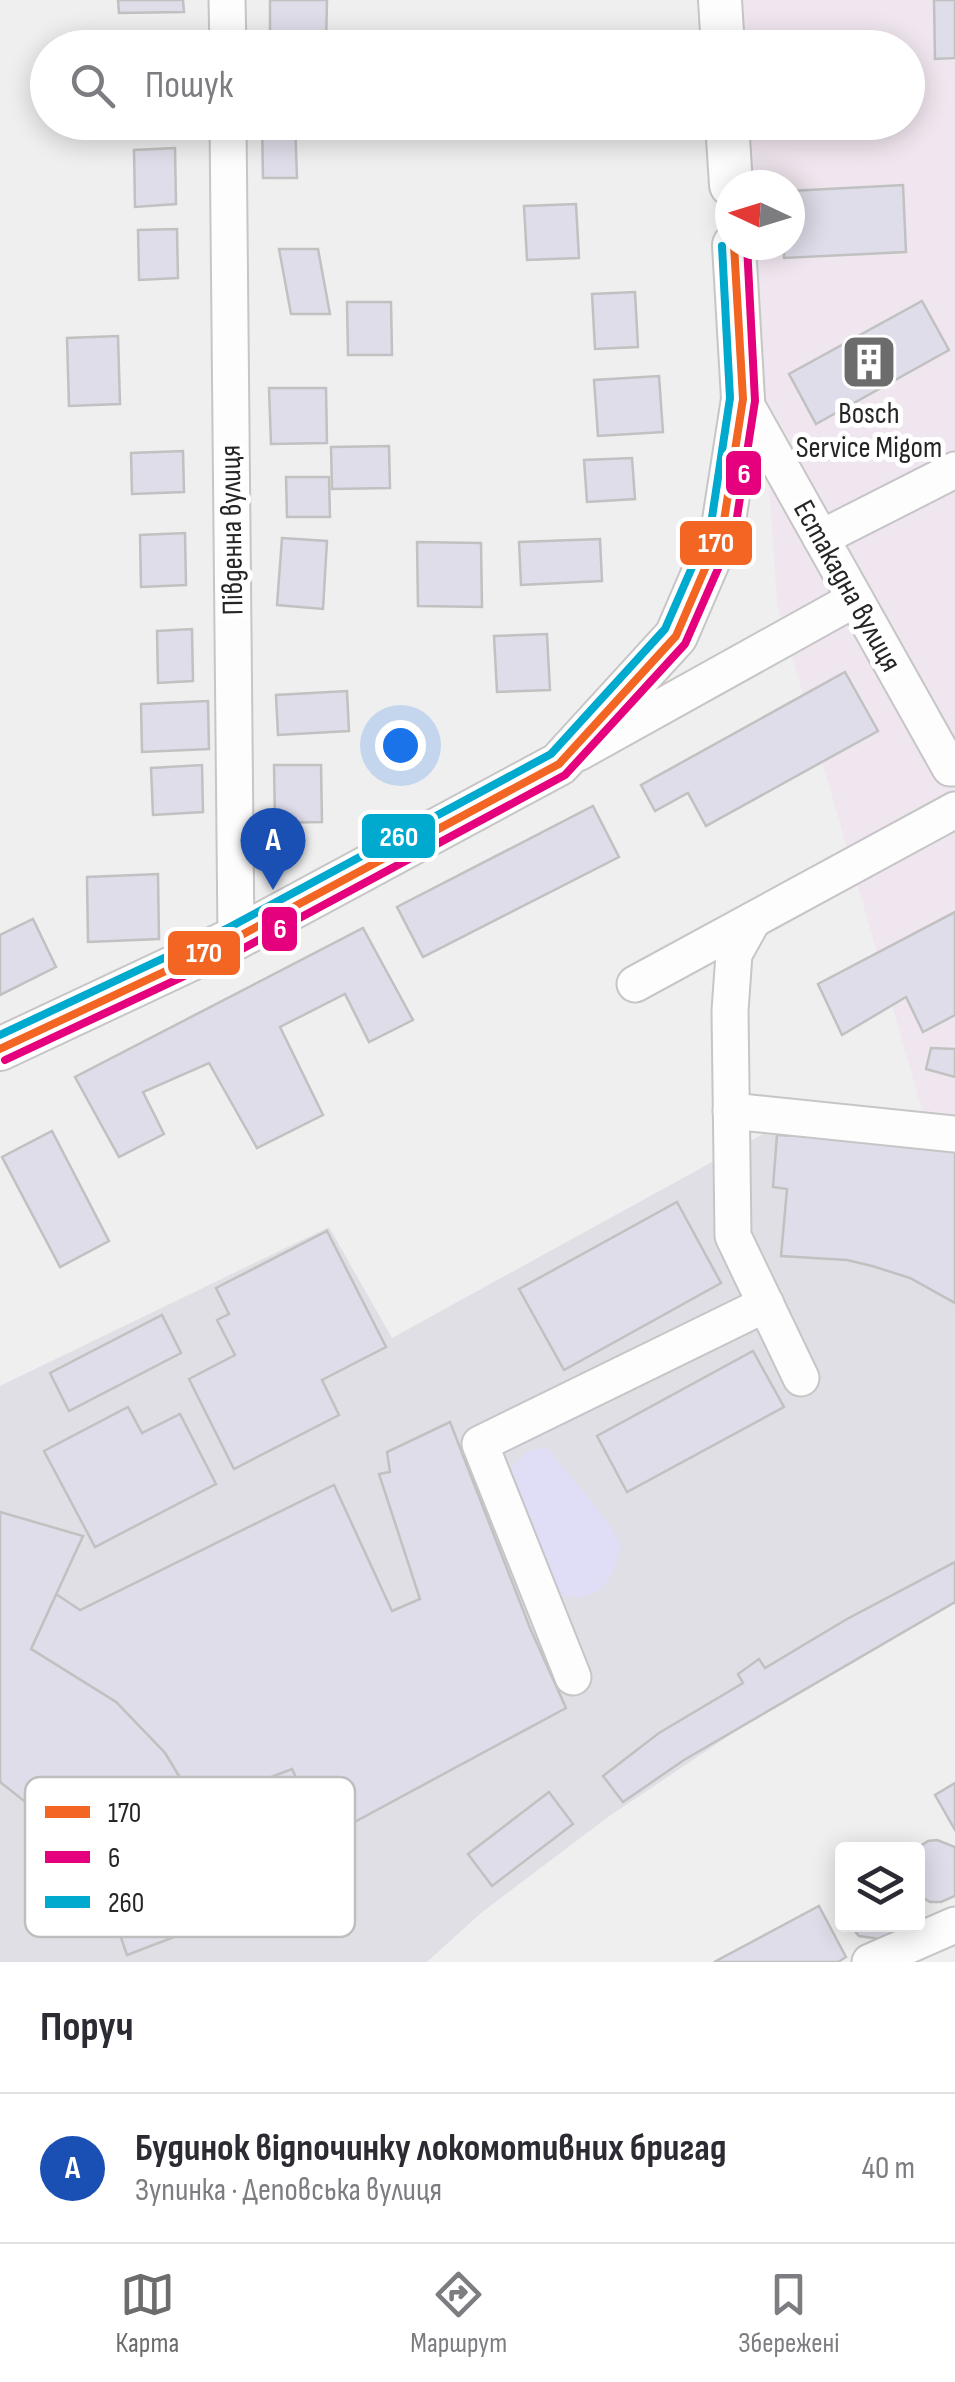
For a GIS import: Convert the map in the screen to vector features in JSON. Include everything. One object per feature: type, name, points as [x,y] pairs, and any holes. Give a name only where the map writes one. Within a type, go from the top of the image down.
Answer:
[{"type":"main road","points":[[720,0],[722,30]]},
{"type":"main road","points":[[728,140],[730,170]]},
{"type":"main road","points":[[0,1049],[236,938],[560,764],[676,636],[723,527],[743,399],[735,260]]},
{"type":"street","points":[[227,0],[228,30]]},
{"type":"street","name":"Південна вулиця","points":[[228,140],[236,938]]},
{"type":"street","name":"Естакадна вулиця","points":[[743,399],[950,768],[955,768]]},
{"type":"street","points":[[821,538],[955,470]]},
{"type":"street","points":[[560,764],[855,600]]},
{"type":"street","points":[[635,984],[955,810]]},
{"type":"street","points":[[753,920],[734,954],[730,1011],[733,1236],[802,1378]]},
{"type":"street","points":[[731,1111],[955,1134]]},
{"type":"street","points":[[573,1676],[480,1444],[766,1304]]},
{"type":"street","points":[[870,1962],[955,1925]]},
{"type":"shaded area","points":[[737,0],[955,0],[955,1132],[926,1124],[777,604],[754,260],[805,260],[805,170],[748,170],[746,140],[925,140],[925,30],[739,30]]},
{"type":"shaded area","points":[[955,1128],[955,1602],[733,1733],[608,1817],[481,1913],[427,1962],[0,1962],[0,1386],[329,1227],[392,1338],[772,1129]]},
{"type":"shaded area","points":[[547,1448],[608,1522],[621,1546],[607,1582],[600,1590],[581,1597],[553,1594],[506,1473],[527,1451]]},
{"type":"building","points":[[118,0],[183,0],[184,12],[119,13]]},
{"type":"building","points":[[270,0],[327,0],[326,30],[270,30]]},
{"type":"building","points":[[934,0],[955,0],[955,58],[935,59]]},
{"type":"building","points":[[262,140],[296,140],[297,178],[263,178]]},
{"type":"building","points":[[175,148],[176,204],[135,207],[134,150]]},
{"type":"building","points":[[903,185],[906,252],[805,257],[805,190]]},
{"type":"building","points":[[576,204],[579,258],[527,260],[524,206]]},
{"type":"building","points":[[177,229],[178,278],[139,280],[138,230]]},
{"type":"building","points":[[279,249],[318,249],[330,314],[291,314]]},
{"type":"building","points":[[635,292],[638,347],[595,349],[592,294]]},
{"type":"building","name":"Bosch Service Migom","points":[[922,301],[949,350],[816,424],[789,374]]},
{"type":"building","points":[[347,302],[391,302],[392,355],[348,355]]},
{"type":"building","points":[[118,336],[120,404],[69,406],[67,338]]},
{"type":"building","points":[[659,376],[663,432],[598,436],[594,380]]},
{"type":"building","points":[[269,388],[326,388],[327,443],[271,444]]},
{"type":"building","points":[[389,446],[390,488],[332,489],[331,447]]},
{"type":"building","points":[[183,451],[184,492],[132,494],[131,453]]},
{"type":"building","points":[[632,458],[635,499],[587,502],[584,460]]},
{"type":"building","points":[[286,477],[329,477],[330,517],[287,517]]},
{"type":"building","points":[[185,533],[186,585],[141,587],[140,535]]},
{"type":"building","points":[[282,538],[327,541],[323,609],[277,605]]},
{"type":"building","points":[[600,539],[602,581],[521,585],[519,542]]},
{"type":"building","points":[[417,542],[481,543],[482,607],[418,606]]},
{"type":"building","points":[[192,629],[193,681],[158,683],[157,631]]},
{"type":"building","points":[[547,634],[550,690],[497,692],[494,636]]},
{"type":"building","points":[[845,672],[878,731],[706,826],[688,793],[655,811],[641,785]]},
{"type":"building","points":[[347,691],[349,731],[278,735],[276,695]]},
{"type":"building","points":[[208,701],[209,749],[142,752],[141,704]]},
{"type":"building","points":[[202,765],[203,812],[153,815],[151,768]]},
{"type":"building","points":[[274,765],[321,765],[322,822],[275,823]]},
{"type":"building","points":[[593,806],[619,857],[423,957],[397,907]]},
{"type":"building","points":[[158,874],[159,939],[88,942],[87,877]]},
{"type":"building","points":[[955,912],[955,1015],[923,1032],[906,997],[842,1035],[818,984]]},
{"type":"building","points":[[33,919],[56,967],[0,995],[0,935]]},
{"type":"building","points":[[363,928],[413,1020],[369,1042],[345,994],[280,1027],[323,1115],[257,1148],[209,1063],[143,1092],[164,1134],[119,1157],[75,1077]]},
{"type":"building","points":[[931,1048],[955,1049],[955,1077],[926,1069]]},
{"type":"building","points":[[52,1131],[109,1241],[60,1267],[2,1157]]},
{"type":"building","points":[[777,1135],[928,1142],[955,1152],[955,1303],[910,1278],[872,1266],[847,1260],[781,1256],[787,1189],[773,1187]]},
{"type":"building","points":[[677,1202],[721,1283],[564,1370],[519,1289]]},
{"type":"building","points":[[327,1231],[386,1347],[322,1380],[339,1415],[234,1469],[189,1379],[235,1355],[217,1320],[229,1314],[216,1288]]},
{"type":"building","points":[[162,1315],[181,1353],[69,1411],[50,1373]]},
{"type":"building","points":[[753,1351],[784,1407],[627,1492],[597,1436]]},
{"type":"building","points":[[128,1407],[142,1433],[180,1414],[216,1484],[95,1547],[44,1451]]},
{"type":"building","points":[[450,1422],[530,1628],[566,1708],[355,1822],[355,1777],[296,1777],[292,1769],[271,1777],[179,1777],[165,1753],[116,1702],[31,1649],[56,1594],[80,1610],[334,1485],[392,1611],[420,1599],[379,1474],[390,1472],[387,1452]]},
{"type":"building","points":[[0,1512],[83,1536],[31,1649],[116,1702],[165,1753],[179,1777],[25,1777],[25,1802],[0,1782]]},
{"type":"building","points":[[955,1562],[955,1602],[684,1760],[623,1802],[603,1776],[659,1733],[743,1683],[738,1674],[759,1659],[765,1668]]},
{"type":"building","points":[[292,1769],[296,1777],[271,1777]]},
{"type":"building","points":[[955,1783],[955,1830],[935,1795]]},
{"type":"building","points":[[549,1792],[573,1824],[492,1886],[468,1854]]},
{"type":"building","points":[[928,1841],[955,1847],[955,1896],[941,1902],[925,1899]]},
{"type":"building","points":[[819,1906],[846,1957],[838,1962],[714,1962]]},
{"type":"building","points":[[856,1932],[894,1932],[880,1939]]},
{"type":"building","points":[[121,1937],[174,1937],[127,1955]]},
{"type":"transit line","name":"260","points":[[0,1035],[230,927],[551,754],[665,629],[711,524],[730,398],[723,260]]},
{"type":"transit line","name":"170","points":[[0,1049],[236,938],[559,764],[676,636],[723,527],[743,399],[735,260]]},
{"type":"transit line","name":"6","points":[[5,1060],[242,949],[565,775],[685,644],[735,530],[755,401],[748,260]]},
{"type":"place","name":"Bosch Service Migom","points":[[869,362]]},
{"type":"place","name":"Будинок відпочинку локомотивних бригад","points":[[273,890]]}]
